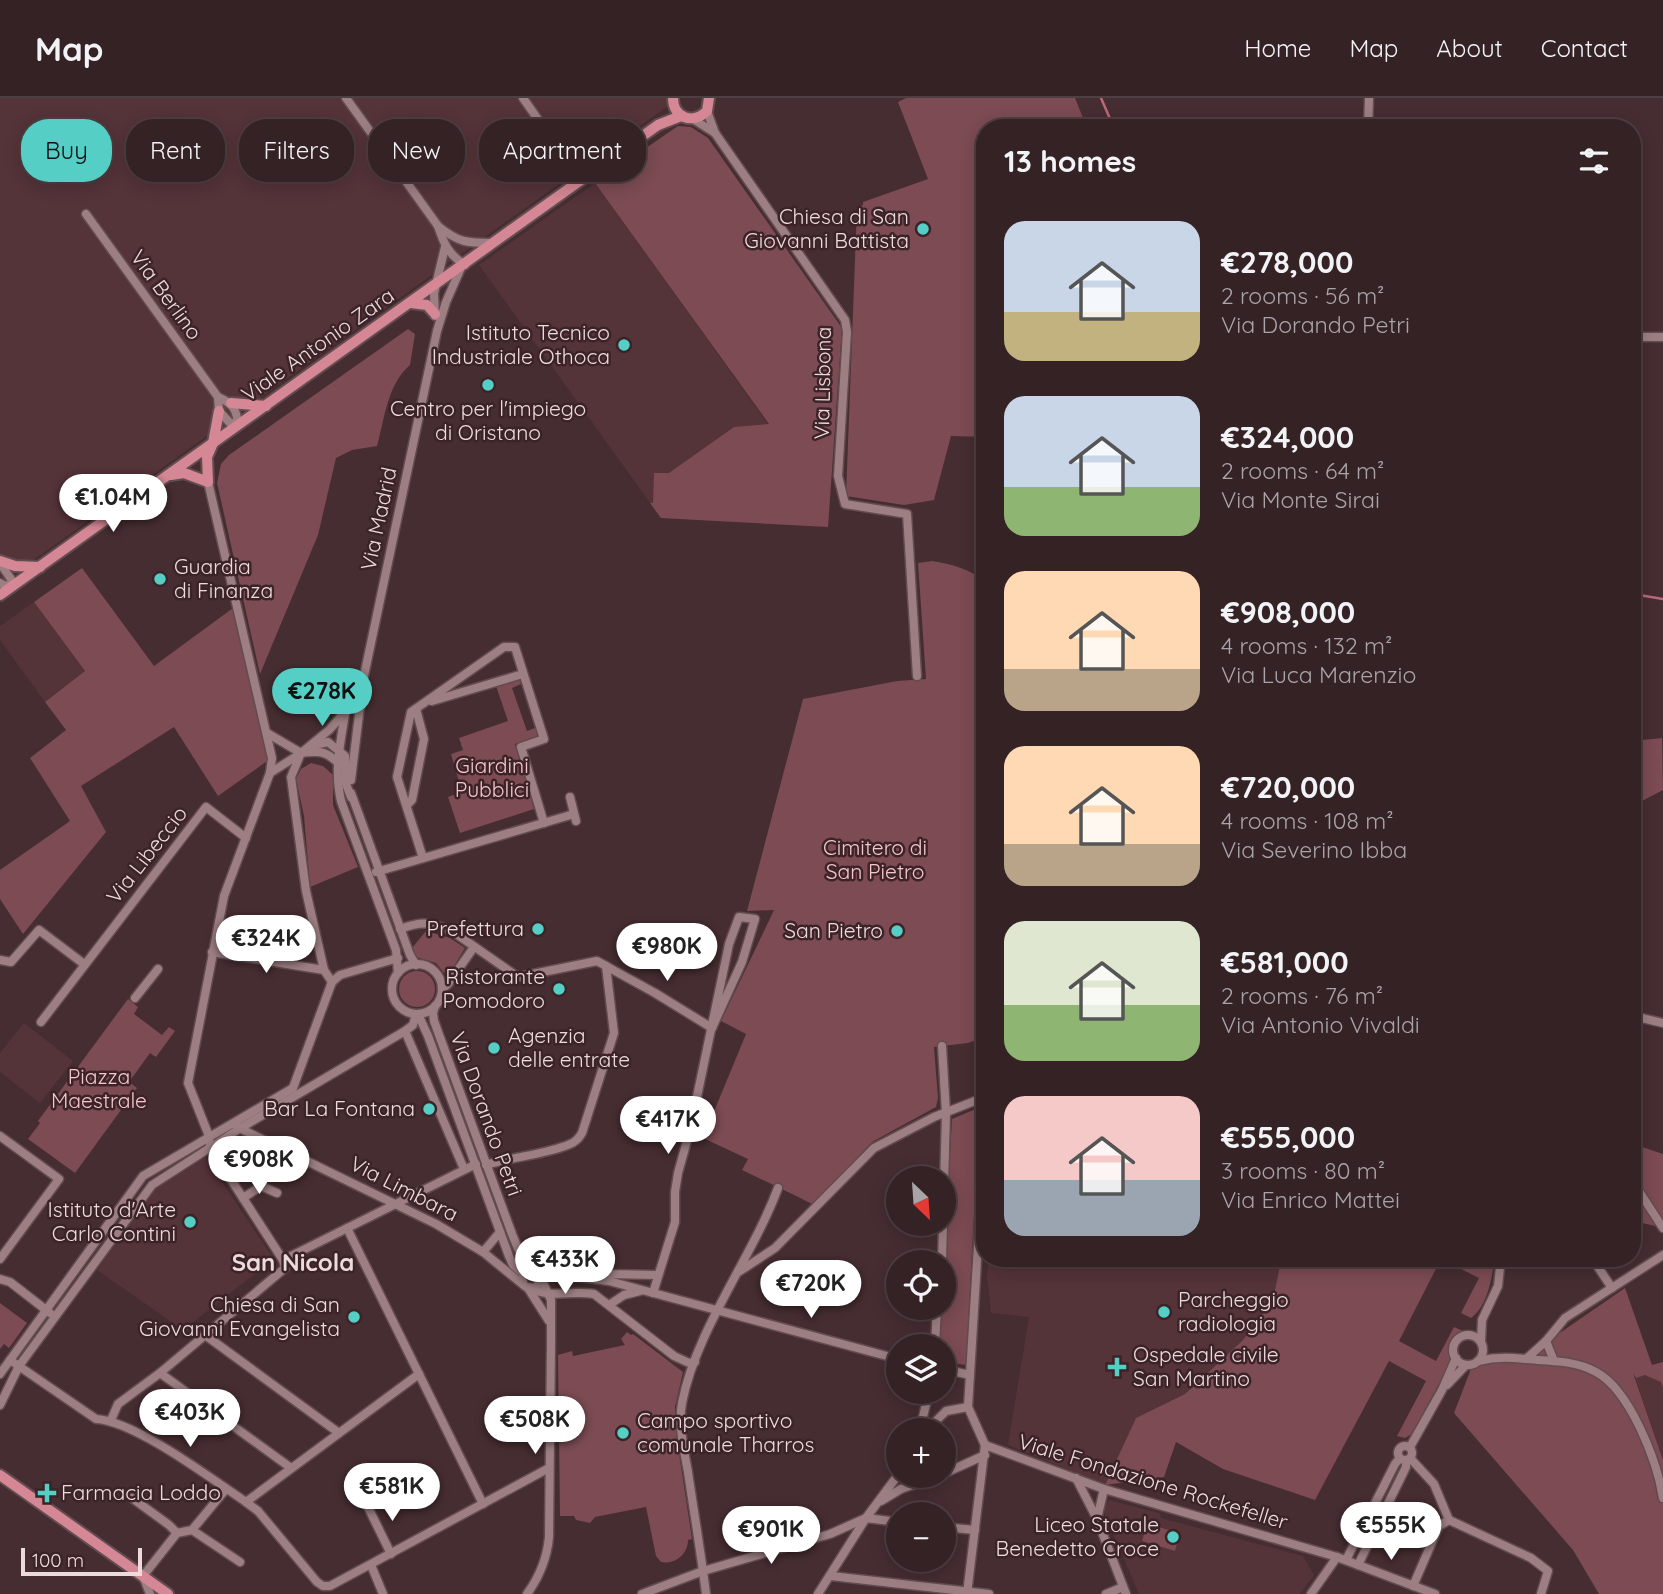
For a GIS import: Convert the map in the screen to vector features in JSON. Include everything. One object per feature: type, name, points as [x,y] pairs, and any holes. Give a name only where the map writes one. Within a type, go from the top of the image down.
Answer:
[{"type":"main road","points":[[673,100],[681,116],[693,119],[707,111],[709,98]]},
{"type":"main road","name":"Viale Antonio Zara","points":[[658,125],[673,100]]},
{"type":"main road","name":"Viale Antonio Zara","points":[[646,134],[658,125],[681,116]]},
{"type":"main road","name":"Viale Antonio Zara","points":[[0,595],[5,586],[40,567],[580,182]]},
{"type":"main road","points":[[411,303],[427,305],[435,314]]},
{"type":"main road","points":[[231,402],[266,405]]},
{"type":"main road","points":[[168,475],[184,473],[208,482],[207,457],[214,443],[219,411]]},
{"type":"main road","points":[[0,562],[15,566],[40,567]]},
{"type":"main road","points":[[0,1475],[143,1576],[158,1593]]},
{"type":"street","points":[[346,98],[438,226],[465,243],[496,243]]},
{"type":"street","points":[[523,98],[538,119]]},
{"type":"street","points":[[1368,119],[1369,98]]},
{"type":"street","name":"Via Lisbona","points":[[707,111],[715,133],[845,320],[838,476],[845,504],[907,514],[917,676]]},
{"type":"street","name":"Via Lisbona","points":[[693,119],[715,133]]},
{"type":"street","name":"Via Berlino","points":[[86,214],[218,397]]},
{"type":"street","points":[[438,226],[445,247],[463,266]]},
{"type":"street","name":"Via Madrid","points":[[438,331],[435,314],[436,284],[445,247]]},
{"type":"street","name":"Via Madrid","points":[[346,710],[364,676],[438,331],[446,302],[463,266]]},
{"type":"street","points":[[1641,337],[1663,337]]},
{"type":"street","points":[[218,397],[231,402],[237,414],[238,425],[229,422],[219,411],[218,397]]},
{"type":"street","points":[[111,1420],[118,1404],[160,1373],[285,1268],[283,1260],[210,1147],[209,1136],[188,1083],[223,896],[270,773],[272,758],[208,482]]},
{"type":"street","points":[[0,562],[11,579],[5,586]]},
{"type":"street","points":[[423,858],[397,777],[411,712],[505,647],[515,648],[544,739],[522,747],[544,823]]},
{"type":"street","points":[[425,703],[523,674]]},
{"type":"street","points":[[351,797],[351,774],[364,676]]},
{"type":"street","points":[[339,751],[349,745],[360,705]]},
{"type":"street","points":[[407,805],[412,800],[424,739],[416,709]]},
{"type":"street","points":[[346,710],[337,762],[337,783],[341,801],[398,958],[398,973]]},
{"type":"street","points":[[332,982],[324,970],[306,891],[291,776],[301,753],[329,730],[346,710]]},
{"type":"street","points":[[267,733],[301,753],[320,751],[328,753],[337,762]]},
{"type":"street","points":[[270,773],[317,744],[328,742],[345,756],[346,784],[416,965]]},
{"type":"street","points":[[368,875],[544,823],[575,818],[570,797]]},
{"type":"street","name":"Via Libeccio","points":[[41,1022],[206,807],[246,838]]},
{"type":"street","points":[[650,1292],[675,1222],[678,1173],[690,1130],[729,944],[740,917],[755,919],[742,962],[712,1028]]},
{"type":"street","points":[[400,929],[417,923],[430,923],[452,932],[519,977],[597,961],[712,1028]]},
{"type":"street","points":[[0,960],[11,962],[39,930],[84,964]]},
{"type":"street","points":[[442,989],[437,974],[424,966],[416,965],[404,968],[398,973],[394,979],[393,996],[402,1010],[424,1013],[435,1006],[442,989],[474,947]]},
{"type":"street","points":[[212,952],[324,970]]},
{"type":"street","points":[[297,1089],[332,982],[340,975],[398,958]]},
{"type":"street","points":[[486,1165],[561,1147],[576,1141],[582,1133],[614,1033],[606,966]]},
{"type":"street","points":[[135,998],[158,969]]},
{"type":"street","name":"Via Dorando Petri","points":[[435,1006],[434,1021],[512,1234],[519,1251],[535,1270],[549,1294]]},
{"type":"street","points":[[0,1374],[143,1176],[209,1136],[236,1125],[405,1031],[413,1025],[417,1014]]},
{"type":"street","name":"Via Dorando Petri","points":[[417,1014],[428,1036],[513,1265],[525,1282]]},
{"type":"street","points":[[1641,1018],[1663,1023]]},
{"type":"street","name":"Via Dorando Petri","points":[[405,1031],[464,1169]]},
{"type":"street","points":[[942,1046],[946,1113],[943,1250]]},
{"type":"street","points":[[740,1271],[775,1248],[874,1148],[976,1101]]},
{"type":"street","points":[[0,1405],[19,1366],[152,1185],[210,1147],[236,1125]]},
{"type":"street","name":"Via Limbara","points":[[236,1125],[398,1203],[484,1252],[525,1282]]},
{"type":"street","points":[[0,1136],[59,1180],[0,1259]]},
{"type":"street","points":[[283,1260],[475,1164]]},
{"type":"street","points":[[243,1198],[261,1186],[277,1192]]},
{"type":"street","points":[[706,1594],[684,1450],[682,1404],[695,1362],[718,1310],[740,1271],[778,1188]]},
{"type":"street","points":[[1641,1194],[1663,1228]]},
{"type":"street","points":[[114,1217],[123,1224]]},
{"type":"street","points":[[347,1228],[483,1504]]},
{"type":"street","points":[[484,1252],[500,1232]]},
{"type":"street","points":[[1526,1359],[1565,1318],[1663,1255]]},
{"type":"street","points":[[968,1593],[985,1445],[968,1406],[977,1267]]},
{"type":"street","points":[[1358,1565],[1406,1466],[1400,1448],[1410,1447],[1442,1390],[1455,1358],[1455,1342],[1482,1320],[1498,1286],[1500,1267]]},
{"type":"street","points":[[1598,1267],[1612,1288]]},
{"type":"street","points":[[525,1282],[535,1270],[596,1279],[886,1356]]},
{"type":"street","points":[[596,1279],[606,1275],[658,1275]]},
{"type":"street","points":[[0,1279],[10,1282],[55,1317]]},
{"type":"street","points":[[525,1282],[535,1287],[541,1281]]},
{"type":"street","points":[[525,1282],[549,1294],[594,1294],[674,1356],[689,1363],[695,1362]]},
{"type":"street","points":[[525,1282],[550,1321]]},
{"type":"street","points":[[609,1305],[624,1295],[650,1292]]},
{"type":"street","points":[[527,1594],[537,1580],[548,1554],[552,1303],[549,1294]]},
{"type":"street","points":[[1478,1361],[1483,1354],[1482,1320]]},
{"type":"street","points":[[205,1335],[339,1433]]},
{"type":"street","points":[[1466,1335],[1474,1336],[1499,1356]]},
{"type":"street","points":[[1546,1341],[1554,1361]]},
{"type":"street","points":[[1442,1390],[1466,1365],[1499,1356],[1554,1361],[1597,1372],[1630,1407],[1641,1428],[1663,1495]]},
{"type":"street","points":[[1455,1358],[1466,1365]]},
{"type":"street","points":[[10,1360],[96,1419],[111,1420],[150,1439],[246,1502],[258,1511],[323,1586],[330,1586],[371,1565],[549,1468]]},
{"type":"street","points":[[956,1372],[970,1374]]},
{"type":"street","points":[[160,1373],[291,1468]]},
{"type":"street","points":[[246,1502],[419,1374]]},
{"type":"street","points":[[939,1418],[946,1411],[968,1406]]},
{"type":"street","name":"Viale Fondazione Rockefeller","points":[[985,1445],[1104,1489],[1342,1558],[1435,1594]]},
{"type":"street","name":"Viale Fondazione Rockefeller","points":[[956,1468],[983,1455],[999,1452]]},
{"type":"street","points":[[1405,1459],[1434,1484],[1449,1520],[1531,1558],[1548,1571],[1541,1594]]},
{"type":"street","points":[[1311,1594],[1342,1558],[1405,1459]]},
{"type":"street","points":[[1076,1478],[1097,1519],[1124,1590],[1106,1594]]},
{"type":"street","points":[[818,1594],[866,1518],[889,1488]]},
{"type":"street","name":"Viale Fondazione Rockefeller","points":[[878,1502],[907,1488]]},
{"type":"street","points":[[143,1576],[177,1534],[192,1530],[226,1489]]},
{"type":"street","points":[[1097,1519],[1104,1489]]},
{"type":"street","points":[[132,1498],[170,1525],[177,1534]]},
{"type":"street","points":[[367,1505],[391,1554]]},
{"type":"street","points":[[830,1534],[866,1518],[886,1520]]},
{"type":"street","points":[[1413,1586],[1439,1526],[1449,1520]]},
{"type":"street","points":[[956,1528],[975,1530]]},
{"type":"street","points":[[192,1530],[240,1562]]},
{"type":"street","points":[[642,1594],[703,1571],[830,1534],[846,1531],[854,1537]]},
{"type":"street","points":[[371,1565],[383,1594]]},
{"type":"street","points":[[831,1576],[989,1594]]},
{"type":"shaded area","points":[[0,98],[679,98],[646,122],[646,119],[479,119],[479,182],[562,182],[0,584]]},
{"type":"shaded area","name":"Istituto Tecnico Industriale Othoca","points":[[595,183],[829,509],[828,527],[661,518],[479,265]]},
{"type":"shaded area","points":[[34,602],[85,671],[45,702],[0,640],[0,626]]},
{"type":"shaded area","points":[[24,1023],[73,1061],[40,1103],[0,1072],[0,1053]]},
{"type":"shaded area","name":"Istituto d'Arte Carlo Contini","points":[[205,1157],[274,1259],[183,1330],[97,1270],[158,1185]]},
{"type":"shaded area","name":"Ospedale civile San Martino","points":[[988,1267],[1280,1267],[1273,1300],[1243,1340],[1185,1394],[1136,1418],[1105,1485],[1008,1445],[1029,1317],[991,1313]]},
{"type":"shaded area","points":[[1663,1362],[1663,1460],[1633,1372]]},
{"type":"shaded area","name":"Liceo Statale Benedetto Croce","points":[[1109,1500],[1159,1513],[1161,1518],[1303,1556],[1314,1575],[1300,1594],[1139,1594],[1103,1510]]},
{"type":"green space","points":[[906,98],[1075,98],[1083,119],[976,119],[976,437],[951,436],[934,500],[904,505],[846,496],[857,207],[863,205],[863,202],[928,179],[898,102]]},
{"type":"green space","points":[[678,126],[691,127],[708,138],[842,328],[828,527],[661,518],[650,503],[653,503],[654,473],[669,473],[734,427],[769,424],[595,183],[646,182],[646,148]]},
{"type":"green space","points":[[408,329],[415,334],[410,365],[396,382],[377,446],[352,450],[336,458],[318,535],[260,674],[217,483],[221,464],[229,455]]},
{"type":"green space","name":"Cimitero di San Pietro","points":[[932,561],[976,575],[976,1040],[934,1047],[938,1098],[936,1107],[872,1142],[814,1205],[742,1170],[748,1159],[703,1138],[746,1034],[721,1021],[774,910],[747,911],[803,699],[897,681],[926,679],[918,563]]},
{"type":"green space","points":[[82,568],[154,666],[233,608],[270,759],[218,796],[174,727],[81,786],[106,832],[23,934],[0,899],[0,870],[70,821],[30,758],[66,730],[45,702],[85,671],[34,602]]},
{"type":"green space","name":"Giardini Pubblici","points":[[519,677],[521,684],[512,688],[527,731],[535,728],[538,737],[515,744],[534,809],[460,833],[448,797],[462,792],[451,754],[463,750],[459,738],[508,721],[496,686]]},
{"type":"green space","points":[[1662,738],[1663,790],[1641,801],[1641,740]]},
{"type":"green space","points":[[311,763],[323,766],[333,775],[333,805],[358,867],[310,887],[304,816],[296,779],[301,769]]},
{"type":"green space","points":[[426,931],[450,938],[465,948],[451,971],[444,973],[436,963],[416,957],[412,948]]},
{"type":"green space","points":[[417,971],[430,976],[435,989],[430,1002],[417,1007],[404,1002],[399,989],[404,976]]},
{"type":"green space","name":"Piazza Maestrale","points":[[128,999],[138,1007],[134,1014],[162,1035],[169,1027],[175,1031],[156,1057],[150,1053],[129,1082],[137,1088],[75,1173],[28,1139],[40,1123],[38,1121]]},
{"type":"green space","points":[[976,1109],[976,1201],[966,1365],[956,1364],[956,1334],[940,1334],[940,1320],[956,1320],[956,1250],[944,1250],[945,1236],[956,1236],[956,1166],[949,1166],[952,1119]]},
{"type":"green space","points":[[1641,1147],[1663,1154],[1663,1231],[1660,1227],[1641,1223]]},
{"type":"green space","points":[[1280,1267],[1437,1267],[1399,1341],[1436,1361],[1454,1327],[1463,1331],[1464,1337],[1412,1434],[1405,1438],[1397,1436],[1426,1381],[1389,1361],[1315,1500],[1223,1469],[1176,1442],[1164,1477],[1105,1485],[1136,1418],[1185,1394],[1243,1340],[1273,1300]]},
{"type":"green space","points":[[1457,1267],[1493,1267],[1485,1299],[1471,1318],[1461,1313],[1479,1278]]},
{"type":"green space","points":[[1625,1288],[1652,1365],[1663,1362],[1663,1388],[1661,1382],[1645,1375],[1636,1378],[1633,1373],[1663,1460],[1663,1594],[1599,1594],[1573,1550],[1454,1413],[1474,1361],[1499,1361],[1532,1352]]},
{"type":"green space","points":[[0,1303],[27,1323],[9,1348],[4,1344],[0,1349]]},
{"type":"green space","points":[[627,1332],[683,1372],[675,1407],[677,1440],[692,1539],[688,1540],[683,1554],[671,1562],[661,1562],[656,1556],[646,1507],[595,1517],[590,1523],[576,1520],[574,1516],[560,1516],[558,1355],[572,1351],[573,1356],[625,1345],[621,1339]]},
{"type":"green space","points":[[1147,1524],[1180,1533],[1175,1551],[1142,1541]]},
{"type":"waterway","points":[[1101,98],[1110,119]]},
{"type":"waterway","points":[[1641,595],[1663,599]]},
{"type":"place","name":"Chiesa di San Giovanni Battista","points":[[923,229]]},
{"type":"place","name":"Istituto Tecnico Industriale Othoca","points":[[624,345]]},
{"type":"place","name":"Centro per l'impiego di Oristano","points":[[488,385]]},
{"type":"place","name":"Guardia di Finanza","points":[[160,579]]},
{"type":"place","name":"Prefettura","points":[[538,929]]},
{"type":"place","name":"San Pietro","points":[[897,931]]},
{"type":"place","name":"Ristorante Pomodoro","points":[[559,989]]},
{"type":"place","name":"Agenzia delle entrate","points":[[494,1048]]},
{"type":"place","name":"Bar La Fontana","points":[[429,1109]]},
{"type":"place","name":"Istituto d'Arte Carlo Contini","points":[[190,1222]]},
{"type":"place","name":"Parcheggio radiologia","points":[[1164,1312]]},
{"type":"place","name":"Chiesa di San Giovanni Evangelista","points":[[354,1317]]},
{"type":"place","name":"Ospedale civile San Martino","points":[[1117,1367]]},
{"type":"place","name":"Campo sportivo comunale Tharros","points":[[623,1433]]},
{"type":"place","name":"Farmacia Loddo","points":[[47,1493]]},
{"type":"place","name":"Liceo Statale Benedetto Croce","points":[[1173,1537]]},
{"type":"district","name":"San Nicola","points":[[293,1263]]}]
